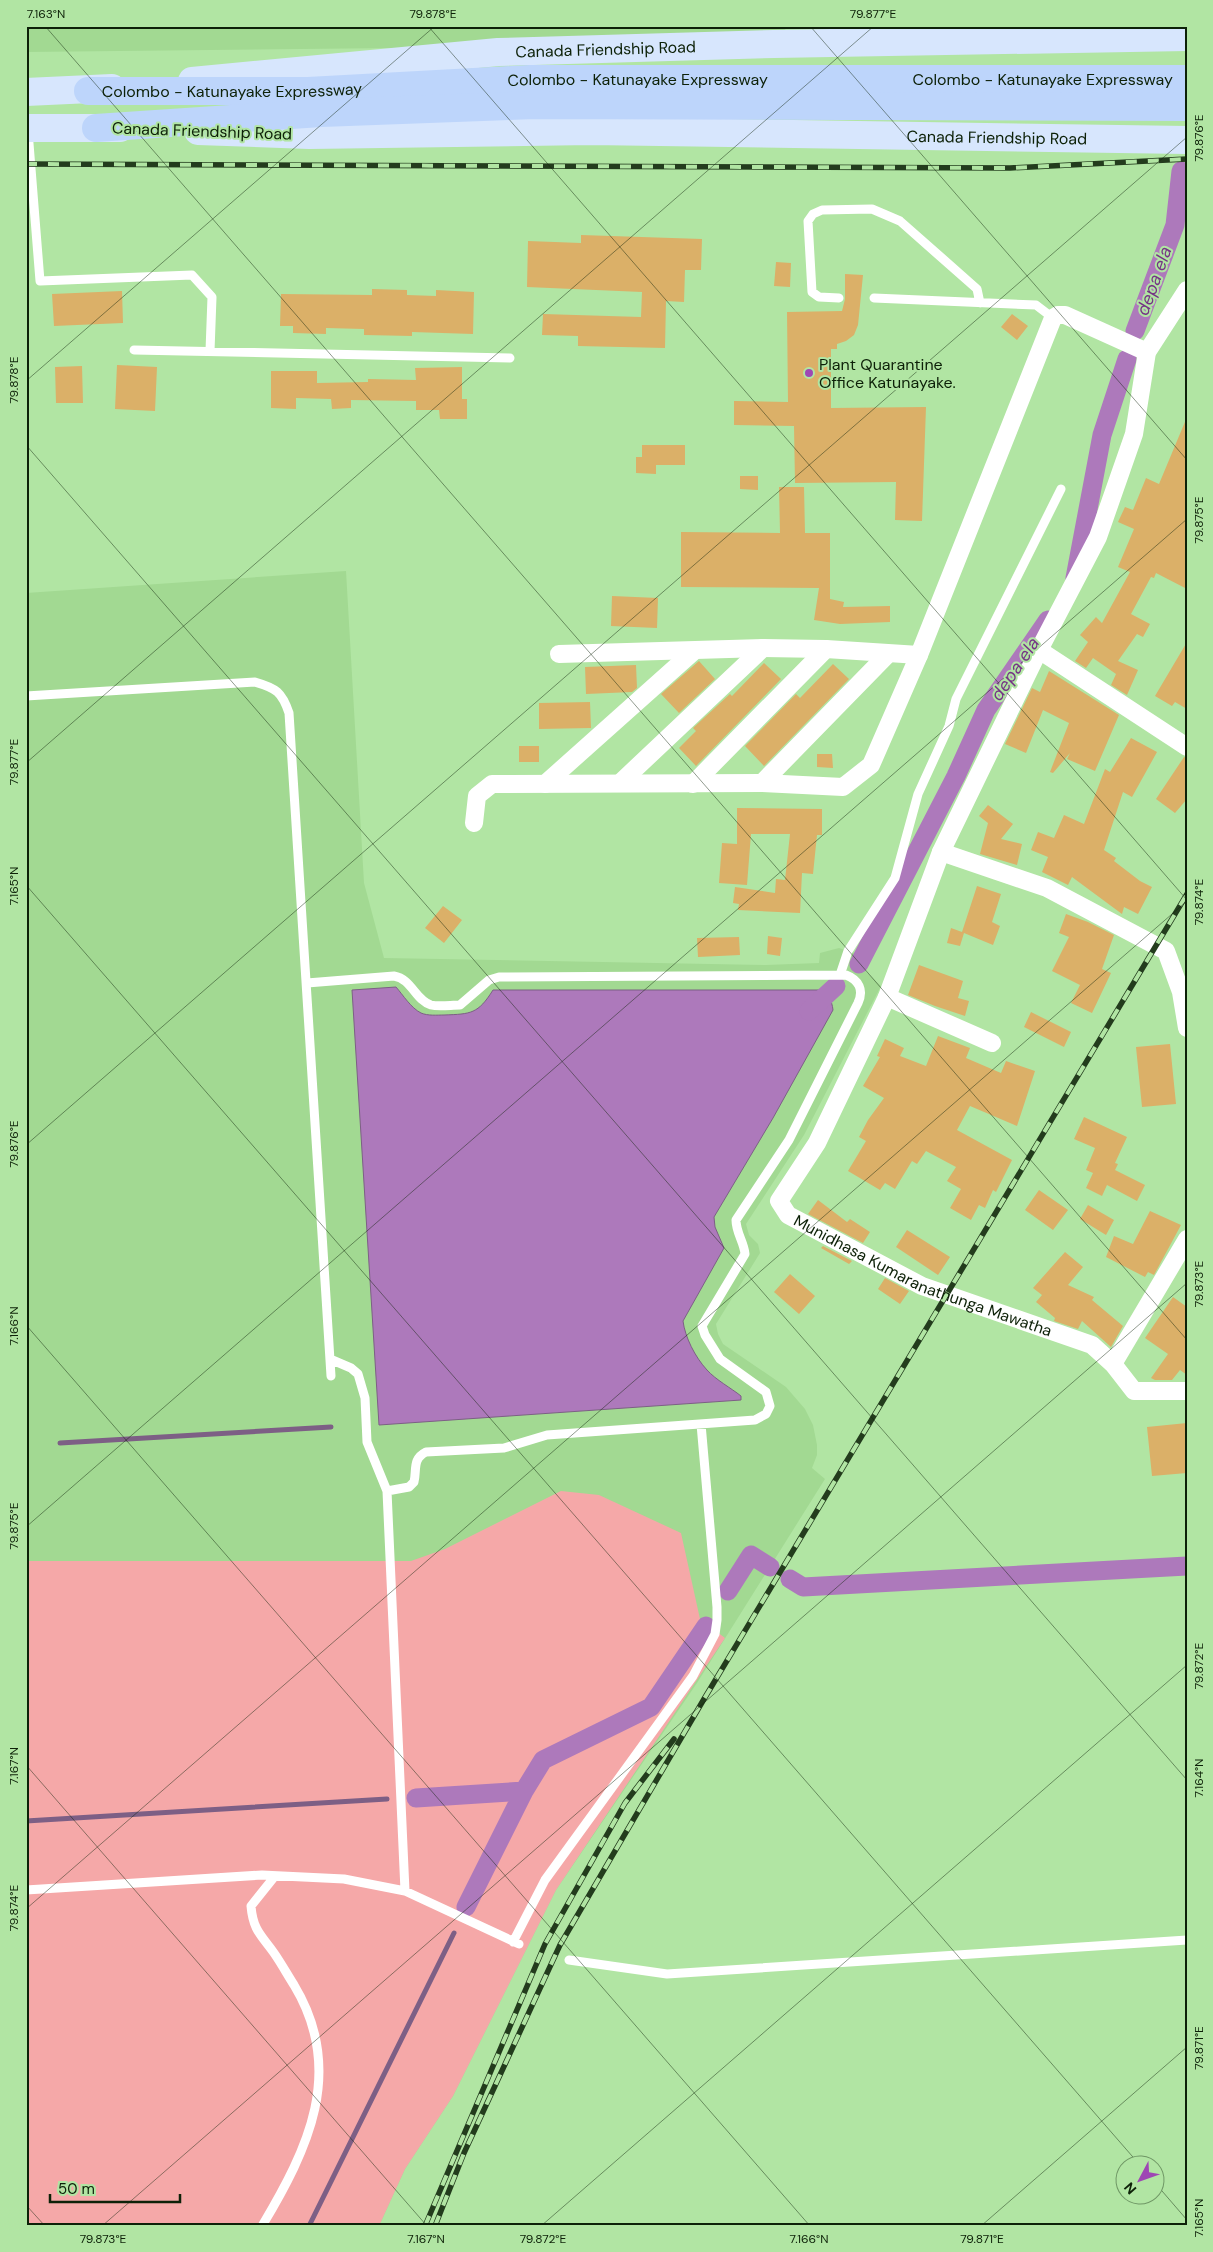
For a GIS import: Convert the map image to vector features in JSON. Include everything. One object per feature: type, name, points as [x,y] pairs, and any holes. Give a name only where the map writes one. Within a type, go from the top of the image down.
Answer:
[{"type":"highway","name":"Colombo - Katunayake Expressway","points":[[96,128],[321,113],[532,92],[1187,78]]},
{"type":"highway","name":"Colombo - Katunayake Expressway","points":[[88,91],[532,92],[1187,107]]},
{"type":"main road","name":"Canada Friendship Road","points":[[26,92],[88,91],[498,52],[782,35],[1187,37]]},
{"type":"main road","name":"Canada Friendship Road","points":[[27,128],[96,128],[309,135],[590,131],[1187,140]]},
{"type":"street","name":"Munidhasa Kumaranathunga Mawatha","points":[[1187,290],[1147,352],[1134,434],[1098,536],[1039,650],[941,852],[887,997],[817,1143],[779,1201],[788,1215],[922,1286],[1092,1345],[1113,1364],[1134,1391],[1187,1391]]},
{"type":"street","points":[[474,823],[477,796],[492,784],[762,783],[843,787],[871,765],[919,655],[1053,318],[1058,315],[1065,315],[1147,352]]},
{"type":"street","points":[[559,654],[763,648],[826,649],[919,655]]},
{"type":"street","points":[[620,783],[763,648]]},
{"type":"street","points":[[693,784],[826,649]]},
{"type":"street","points":[[1039,650],[1187,747]]},
{"type":"street","points":[[545,784],[694,651]]},
{"type":"street","points":[[762,783],[888,654]]},
{"type":"street","points":[[941,852],[1047,888],[1166,951],[1181,992],[1187,1028]]},
{"type":"street","points":[[887,997],[992,1043]]},
{"type":"street","points":[[1113,1364],[1187,1239]]},
{"type":"lane","points":[[27,128],[31,237],[40,281],[192,275],[212,297],[210,352]]},
{"type":"lane","points":[[839,298],[819,297],[812,292],[808,221],[813,214],[822,210],[872,209],[900,221],[976,289],[980,303]]},
{"type":"lane","points":[[874,298],[1036,305],[1053,318]]},
{"type":"lane","points":[[134,350],[510,358]]},
{"type":"lane","points":[[840,975],[848,951],[895,878],[918,794],[949,726],[956,699],[1061,489]]},
{"type":"lane","points":[[26,696],[255,682],[270,686],[279,692],[289,713],[331,1376]]},
{"type":"lane","points":[[306,983],[394,976],[407,981],[424,1000],[432,1005],[460,1005],[489,980],[499,977],[840,975],[852,977],[857,982],[861,992],[860,998],[788,1140],[736,1220],[737,1232],[745,1254],[702,1326],[704,1335],[720,1359],[766,1392],[770,1406],[766,1414],[756,1420],[547,1435],[504,1448],[426,1452],[416,1460],[414,1482],[409,1487],[387,1491]]},
{"type":"lane","points":[[330,1359],[351,1368],[358,1374],[365,1398],[367,1442],[387,1491],[406,1891]]},
{"type":"lane","points":[[26,1890],[262,1875],[344,1879],[406,1891],[516,1943],[545,1880],[693,1676],[715,1634],[717,1607],[701,1424]]},
{"type":"lane","points":[[262,2226],[290,2178],[308,2134],[318,2096],[319,2062],[311,2020],[295,1987],[273,1951],[258,1935],[252,1919],[251,1906],[275,1876]]},
{"type":"lane","points":[[569,1960],[667,1974],[1187,1940]]},
{"type":"shaded area","points":[[26,26],[788,26],[774,44],[26,52]]},
{"type":"shaded area","points":[[346,571],[364,883],[384,958],[766,965],[819,963],[820,953],[839,948],[858,954],[859,965],[881,986],[804,1135],[746,1224],[749,1235],[758,1244],[760,1253],[716,1324],[723,1344],[786,1387],[805,1409],[813,1425],[817,1445],[817,1455],[812,1468],[825,1479],[697,1683],[556,1890],[453,2096],[405,2169],[379,2226],[26,2226],[26,593]]},
{"type":"shaded area","points":[[396,987],[417,1011],[432,1015],[461,1014],[473,1011],[483,1004],[493,990],[819,990],[829,998],[833,1010],[773,1118],[714,1217],[715,1227],[724,1248],[683,1321],[688,1340],[703,1365],[715,1377],[741,1396],[741,1400],[379,1425],[352,990]]},
{"type":"shaded area","points":[[561,1491],[599,1495],[681,1533],[700,1619],[725,1638],[556,1890],[453,2096],[405,2169],[379,2226],[26,2226],[26,1561],[411,1561],[445,1549]]},
{"type":"building","points":[[581,235],[702,239],[701,270],[685,270],[684,302],[666,301],[665,348],[578,346],[578,336],[542,335],[543,314],[641,317],[642,292],[527,287],[528,241],[581,243]]},
{"type":"building","points":[[776,262],[791,263],[790,287],[774,286]]},
{"type":"building","points":[[845,274],[863,275],[858,325],[854,335],[846,341],[837,344],[837,349],[831,349],[831,408],[926,407],[922,521],[895,520],[896,482],[795,483],[794,426],[734,425],[734,401],[788,402],[787,312],[842,311],[845,299]]},
{"type":"building","points":[[372,289],[407,290],[407,295],[436,296],[436,290],[474,292],[473,334],[412,332],[412,336],[364,335],[364,329],[326,328],[326,334],[293,333],[293,326],[280,326],[281,294],[372,295]]},
{"type":"building","points":[[122,291],[123,323],[54,326],[52,294]]},
{"type":"building","points":[[1012,314],[1028,326],[1017,340],[1001,327]]},
{"type":"building","points":[[117,365],[157,367],[155,411],[115,409]]},
{"type":"building","points":[[82,366],[83,403],[56,403],[55,367]]},
{"type":"building","points":[[462,367],[462,399],[467,399],[467,419],[440,419],[439,410],[416,410],[416,401],[351,400],[351,408],[332,409],[331,399],[296,398],[296,409],[271,408],[271,371],[317,371],[317,383],[368,382],[368,379],[416,380],[415,368]]},
{"type":"building","points":[[1187,417],[1187,589],[1156,573],[1154,578],[1151,577],[1131,614],[1150,624],[1143,637],[1137,634],[1118,661],[1138,670],[1127,695],[1111,685],[1116,674],[1093,658],[1086,668],[1075,661],[1088,642],[1080,635],[1096,617],[1102,623],[1130,572],[1118,567],[1134,529],[1118,522],[1125,507],[1133,510],[1146,478],[1159,484]]},
{"type":"building","points":[[642,445],[685,445],[685,465],[656,465],[656,474],[636,473],[636,457],[642,457]]},
{"type":"building","points":[[740,476],[758,476],[758,490],[740,489]]},
{"type":"building","points":[[779,487],[804,487],[805,533],[830,533],[830,599],[844,602],[843,607],[890,606],[890,622],[840,624],[814,620],[819,588],[681,587],[681,532],[780,533]]},
{"type":"building","points":[[612,596],[658,598],[657,628],[611,626]]},
{"type":"building","points":[[1187,642],[1187,709],[1175,702],[1172,706],[1155,696]]},
{"type":"building","points":[[699,661],[715,679],[679,713],[661,694]]},
{"type":"building","points":[[764,663],[781,679],[696,766],[679,748],[696,731],[693,728],[730,694],[732,696]]},
{"type":"building","points":[[833,664],[849,679],[764,766],[745,746],[796,694],[800,698]]},
{"type":"building","points":[[636,665],[637,688],[632,692],[586,694],[585,667]]},
{"type":"building","points":[[1049,671],[1119,715],[1095,771],[1067,759],[1070,753],[1053,773],[1050,772],[1069,723],[1043,710],[1026,753],[1005,744],[1032,688],[1040,692]]},
{"type":"building","points":[[590,702],[591,728],[539,729],[539,703]]},
{"type":"building","points":[[1131,738],[1157,752],[1132,797],[1123,792],[1104,850],[1116,858],[1114,861],[1140,881],[1152,887],[1138,914],[1124,907],[1122,914],[1072,877],[1068,885],[1042,872],[1048,857],[1031,850],[1038,832],[1054,838],[1064,815],[1084,824],[1105,769],[1110,772]]},
{"type":"building","points":[[519,746],[539,746],[539,762],[519,762]]},
{"type":"building","points":[[817,754],[832,754],[833,768],[817,767]]},
{"type":"building","points":[[1184,757],[1187,758],[1187,799],[1175,813],[1156,799]]},
{"type":"building","points":[[988,805],[1013,824],[1001,839],[1022,844],[1017,865],[980,854],[988,823],[979,816]]},
{"type":"building","points":[[737,808],[822,809],[822,835],[817,835],[813,874],[802,873],[800,913],[738,910],[739,904],[733,903],[735,887],[775,893],[776,879],[785,880],[790,834],[751,834],[747,885],[719,883],[722,843],[737,844]]},
{"type":"building","points":[[977,886],[1001,894],[992,922],[1000,926],[993,945],[964,933],[960,946],[947,943],[951,928],[962,932]]},
{"type":"building","points":[[443,906],[462,920],[444,943],[425,928]]},
{"type":"building","points":[[1066,914],[1114,935],[1102,969],[1111,973],[1092,1013],[1071,1003],[1080,985],[1052,971],[1069,937],[1059,933]]},
{"type":"building","points":[[768,936],[782,938],[780,956],[767,954]]},
{"type":"building","points":[[739,937],[740,955],[698,957],[697,938]]},
{"type":"building","points":[[919,965],[963,981],[958,998],[969,1001],[965,1016],[908,995]]},
{"type":"building","points":[[1031,1012],[1071,1032],[1064,1047],[1024,1027]]},
{"type":"building","points":[[938,1036],[970,1048],[966,1058],[1001,1073],[1006,1061],[1035,1071],[1017,1126],[970,1106],[957,1130],[1012,1160],[996,1192],[993,1190],[985,1208],[979,1205],[971,1220],[950,1208],[961,1189],[947,1181],[956,1167],[926,1151],[917,1164],[912,1161],[895,1189],[885,1183],[880,1190],[848,1171],[866,1141],[859,1137],[868,1120],[884,1098],[863,1086],[880,1057],[877,1056],[885,1039],[904,1048],[900,1056],[926,1066]]},
{"type":"building","points":[[1170,1044],[1176,1104],[1142,1107],[1136,1047]]},
{"type":"building","points":[[1084,1117],[1127,1137],[1115,1163],[1118,1164],[1115,1170],[1145,1185],[1137,1201],[1107,1185],[1102,1196],[1086,1188],[1093,1173],[1086,1170],[1095,1148],[1074,1139]]},
{"type":"building","points":[[1039,1190],[1068,1210],[1053,1230],[1025,1210]]},
{"type":"building","points":[[818,1200],[847,1222],[850,1219],[870,1232],[863,1243],[808,1214]]},
{"type":"building","points":[[1088,1205],[1114,1220],[1106,1235],[1080,1219]]},
{"type":"building","points":[[1150,1211],[1181,1225],[1154,1275],[1148,1272],[1145,1277],[1106,1257],[1114,1236],[1133,1244]]},
{"type":"building","points":[[907,1230],[950,1257],[938,1275],[896,1247]]},
{"type":"building","points":[[823,1246],[852,1261],[849,1264],[821,1248]]},
{"type":"building","points":[[1065,1252],[1083,1267],[1068,1285],[1094,1297],[1092,1300],[1123,1326],[1111,1347],[1082,1321],[1078,1329],[1054,1321],[1055,1318],[1036,1302],[1042,1295],[1033,1288]]},
{"type":"building","points":[[790,1274],[815,1296],[799,1314],[774,1292]]},
{"type":"building","points":[[885,1278],[909,1291],[900,1304],[878,1289]]},
{"type":"building","points":[[1173,1297],[1187,1307],[1187,1375],[1180,1370],[1172,1380],[1155,1380],[1151,1378],[1168,1354],[1145,1338]]},
{"type":"building","points":[[1187,1423],[1187,1473],[1152,1476],[1147,1427]]},
{"type":"waterway","name":"depa ela","points":[[1135,331],[1175,225],[1181,171]]},
{"type":"waterway","name":"depa ela","points":[[1075,578],[1102,435],[1127,359]]},
{"type":"waterway","name":"depa ela","points":[[859,964],[956,776],[986,710],[1048,620]]},
{"type":"waterway","name":"depa ela","points":[[809,1011],[836,986]]},
{"type":"waterway","points":[[60,1443],[331,1427]]},
{"type":"waterway","points":[[728,1591],[751,1555],[770,1567]]},
{"type":"waterway","points":[[790,1579],[803,1587],[1187,1566]]},
{"type":"waterway","points":[[466,1907],[524,1791],[543,1760],[651,1707],[706,1626]]},
{"type":"waterway","points":[[416,1798],[524,1791]]},
{"type":"waterway","points":[[26,1821],[387,1799]]},
{"type":"waterway","points":[[309,2226],[454,1933]]},
{"type":"railway","points":[[26,164],[1010,168],[1187,159]]},
{"type":"railway","points":[[435,2226],[464,2153],[560,1945],[704,1699],[1187,894]]},
{"type":"railway","points":[[425,2226],[545,1944],[625,1803],[674,1739]]},
{"type":"place","name":"Plant Quarantine Office Katunayake.","points":[[809,373]]}]
